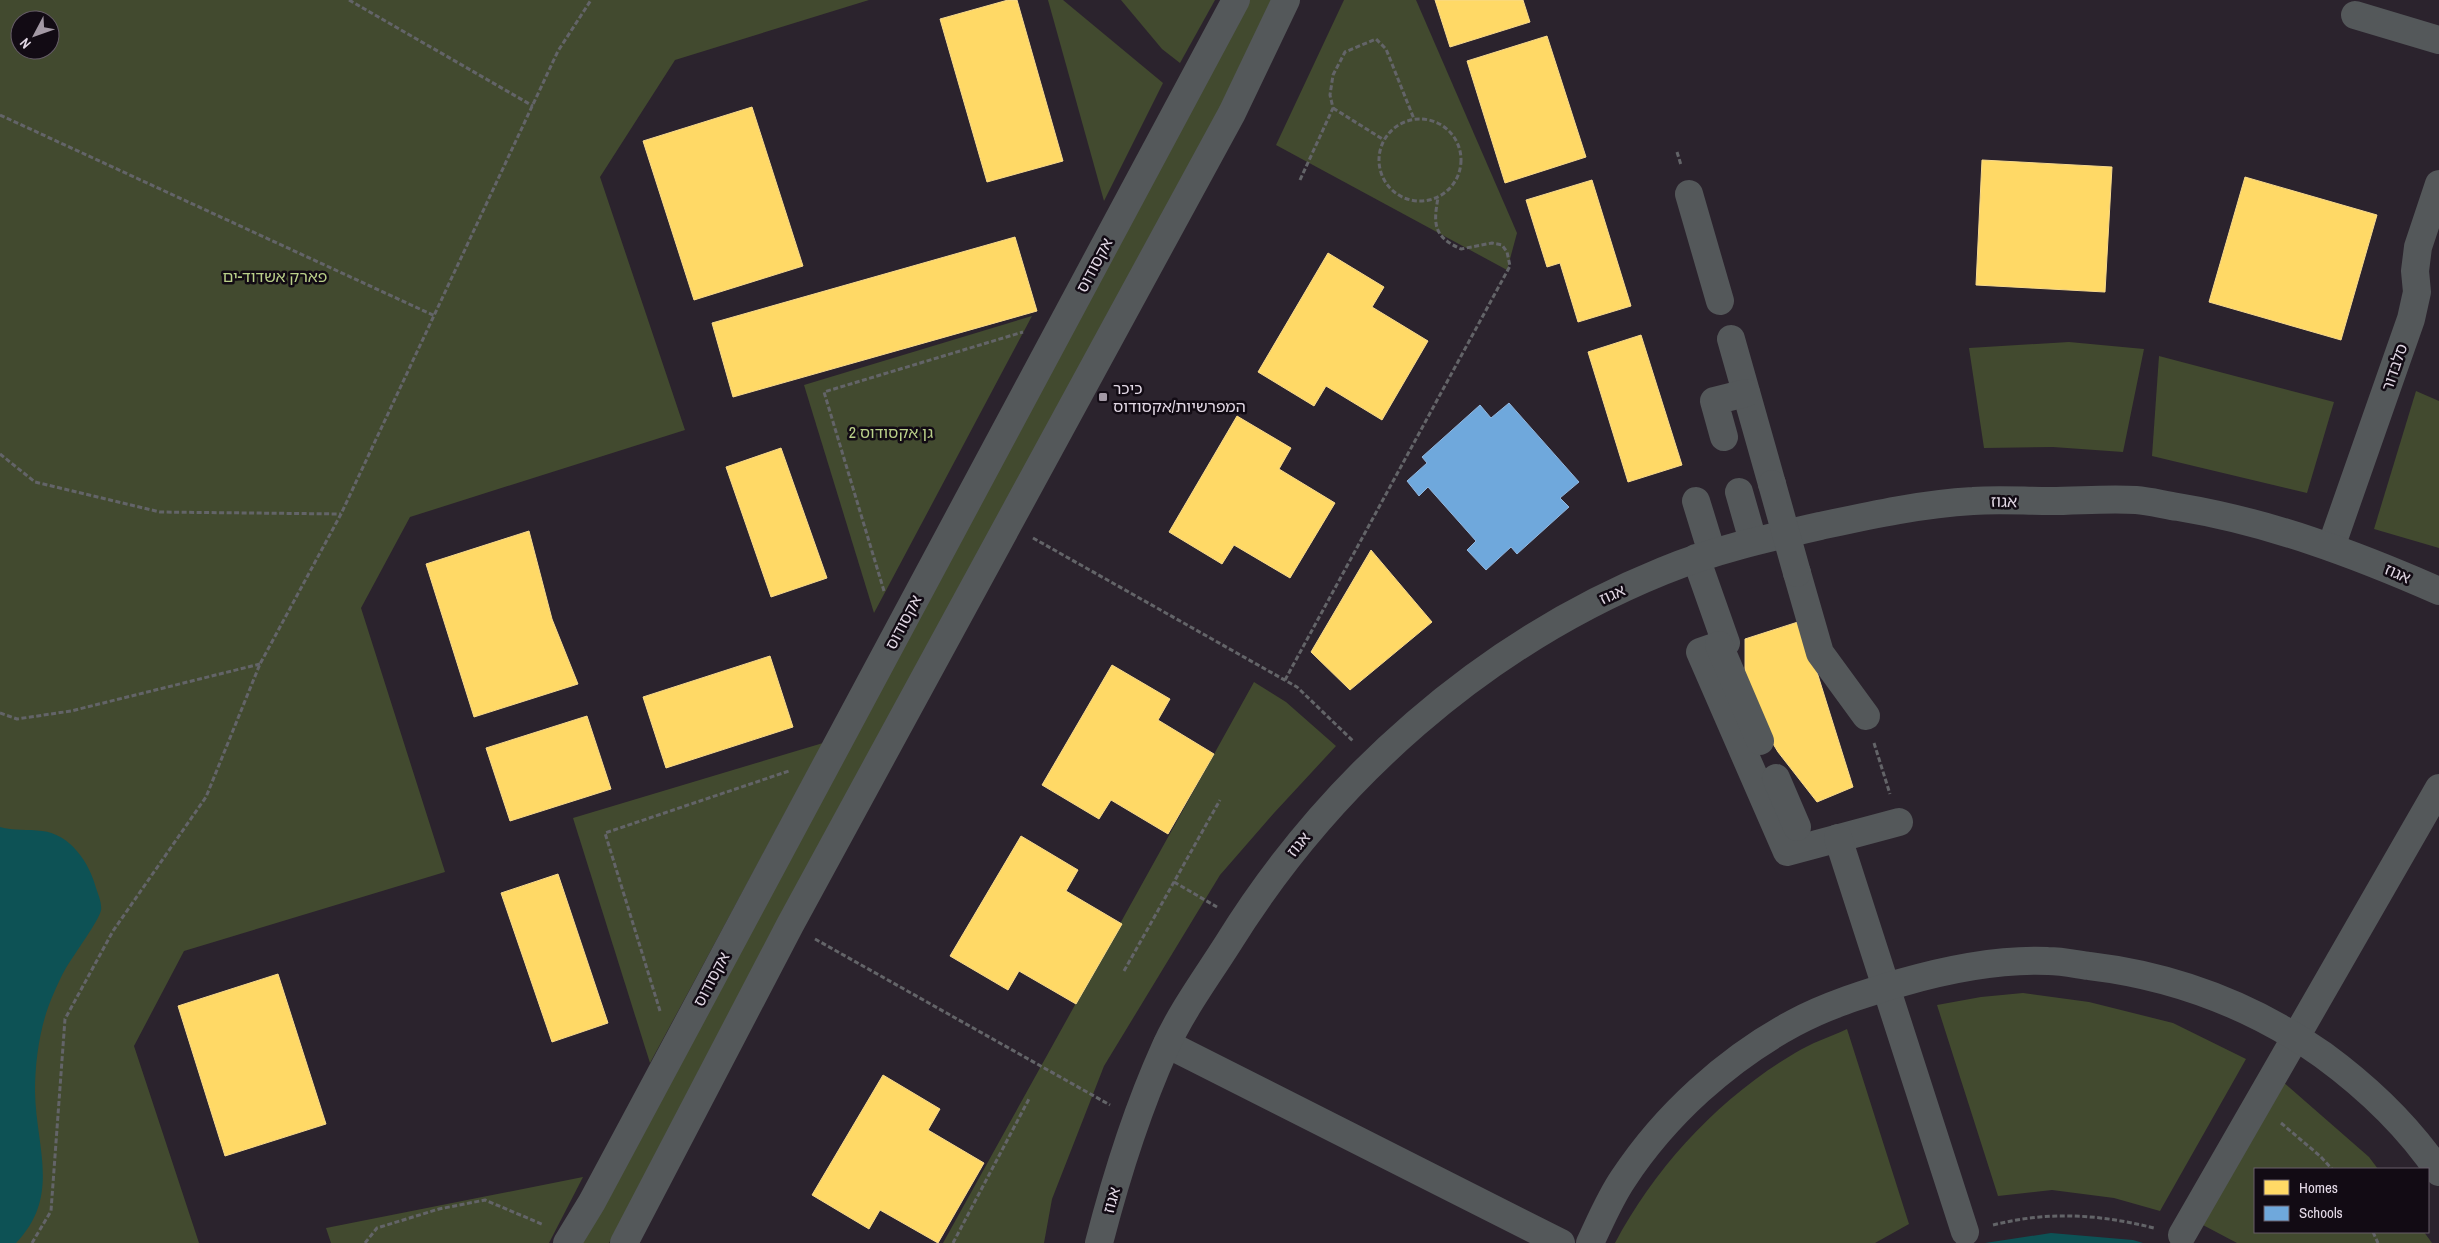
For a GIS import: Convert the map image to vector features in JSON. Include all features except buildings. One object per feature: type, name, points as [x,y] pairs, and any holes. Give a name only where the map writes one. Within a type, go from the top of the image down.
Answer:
[{"type":"street","name":"אקסודוס","points":[[569,1240],[672,1052],[1236,0]]},
{"type":"street","points":[[624,1243],[790,926],[1232,113],[1286,0]]},
{"type":"street","points":[[2355,15],[2439,40]]},
{"type":"street","name":"סלבדור","points":[[2331,546],[2411,319],[2417,292],[2415,270],[2418,247],[2439,184]]},
{"type":"street","points":[[1689,194],[1720,302]]},
{"type":"street","points":[[1731,339],[1820,653],[1866,716]]},
{"type":"street","points":[[1724,437],[1714,401],[1746,393]]},
{"type":"street","points":[[1739,492],[1753,541]]},
{"type":"street","name":"אגוז","points":[[1099,1243],[1137,1120],[1167,1044],[1242,920],[1276,871],[1319,819],[1374,760],[1448,697],[1524,643],[1594,602],[1704,556],[1753,541],[1888,511],[1975,500],[2136,500],[2218,513],[2331,546],[2439,591]]},
{"type":"street","points":[[1696,501],[1704,556],[1726,643],[1700,652],[1786,852],[1898,822]]},
{"type":"street","points":[[1719,645],[1760,741]]},
{"type":"street","points":[[1776,778],[1805,847]]},
{"type":"street","points":[[2182,1234],[2439,788]]},
{"type":"street","points":[[1838,838],[1965,1232]]},
{"type":"street","points":[[1590,1243],[1623,1179],[1661,1128],[1702,1088],[1741,1056],[1794,1023],[1850,998],[1934,973],[1992,965],[2048,961],[2113,968],[2176,982],[2236,1004],[2296,1036],[2346,1072],[2396,1117],[2439,1172]]},
{"type":"street","points":[[1167,1044],[1561,1243]]},
{"type":"path","points":[[349,0],[533,106]]},
{"type":"path","points":[[32,1243],[51,1210],[65,1019],[113,931],[206,797],[260,664],[342,514],[558,51],[591,0]]},
{"type":"path","points":[[1300,180],[1333,108],[1330,95],[1333,75],[1345,52],[1376,39],[1386,49],[1414,119]]},
{"type":"path","points":[[1333,108],[1384,140]]},
{"type":"path","points":[[0,115],[435,316]]},
{"type":"path","points":[[1414,119],[1437,122],[1455,138],[1460,148],[1460,172],[1455,182],[1448,191],[1438,198],[1426,201],[1412,201],[1400,197],[1390,189],[1382,178],[1379,166],[1379,152],[1384,140],[1391,130],[1402,123],[1414,119]]},
{"type":"path","points":[[1285,680],[1510,266],[1507,252],[1502,245],[1492,243],[1461,249],[1441,238],[1434,221],[1438,198]]},
{"type":"path","points":[[897,632],[824,392],[1064,320]]},
{"type":"path","points":[[0,454],[35,482],[160,512],[342,514]]},
{"type":"path","points":[[1008,524],[1297,687],[1374,760]]},
{"type":"path","points":[[0,713],[17,719],[71,712],[260,664]]},
{"type":"path","points":[[1866,716],[1898,822]]},
{"type":"path","points":[[672,1052],[605,832],[830,757]]},
{"type":"path","points":[[1124,971],[1220,800]]},
{"type":"path","points":[[1174,882],[1242,920]]},
{"type":"path","points":[[790,926],[1137,1120]]},
{"type":"path","points":[[953,1243],[1030,1097]]},
{"type":"path","points":[[2257,1104],[2296,1135],[2331,1168]]},
{"type":"path","points":[[365,1243],[378,1228],[439,1209],[485,1200],[569,1240]]},
{"type":"path","points":[[1965,1232],[2009,1221],[2063,1214],[2116,1219],[2182,1234]]},
{"type":"green space","name":"פארק אשדוד-ים","points":[[0,0],[869,0],[675,60],[600,177],[685,430],[410,517],[361,608],[445,872],[184,951],[134,1046],[199,1243],[0,1243]]},
{"type":"green space","points":[[1048,0],[1063,0],[1163,83],[1104,201]]},
{"type":"green space","points":[[1121,0],[1215,0],[1180,63],[1162,49]]},
{"type":"green space","points":[[1248,0],[1276,0],[1241,77],[624,1219],[609,1243],[578,1243]]},
{"type":"green space","points":[[1344,0],[1416,0],[1517,233],[1507,270],[1276,145]]},
{"type":"green space","name":"גן אקסודוס 2","points":[[1032,316],[874,613],[804,385]]},
{"type":"green space","points":[[2069,342],[2144,349],[2123,452],[2053,447],[1984,448],[1969,348]]},
{"type":"green space","points":[[2159,356],[2334,402],[2307,493],[2152,456]]},
{"type":"green space","points":[[2416,391],[2439,401],[2439,548],[2374,529]]},
{"type":"green space","points":[[1254,682],[1286,702],[1336,746],[1220,875],[1104,1066],[1052,1199],[1044,1243],[943,1243]]},
{"type":"green space","points":[[823,743],[650,1063],[573,818]]},
{"type":"green space","points":[[2023,993],[2089,1002],[2173,1023],[2246,1059],[2160,1211],[2114,1198],[2052,1190],[1998,1196],[1937,1005],[1981,997]]},
{"type":"green space","points":[[1847,1029],[1909,1224],[1875,1243],[1615,1243],[1631,1215],[1670,1161],[1715,1113],[1767,1071],[1795,1053]]},
{"type":"green space","points":[[2283,1082],[2369,1157],[2377,1168],[2254,1168],[2254,1233],[2425,1233],[2432,1243],[2237,1243],[2201,1224]]},
{"type":"green space","points":[[583,1177],[549,1243],[331,1243],[326,1228]]},
{"type":"water","points":[[0,827],[52,833],[70,843],[89,869],[101,907],[96,921],[69,962],[48,1006],[37,1055],[35,1092],[43,1171],[42,1189],[38,1207],[30,1225],[16,1243],[0,1243]]},
{"type":"water","points":[[2051,1233],[2133,1240],[2143,1243],[1985,1243]]},
{"type":"place","name":"כיכר המפרשיות/אקסודוס","points":[[1103,397]]}]
